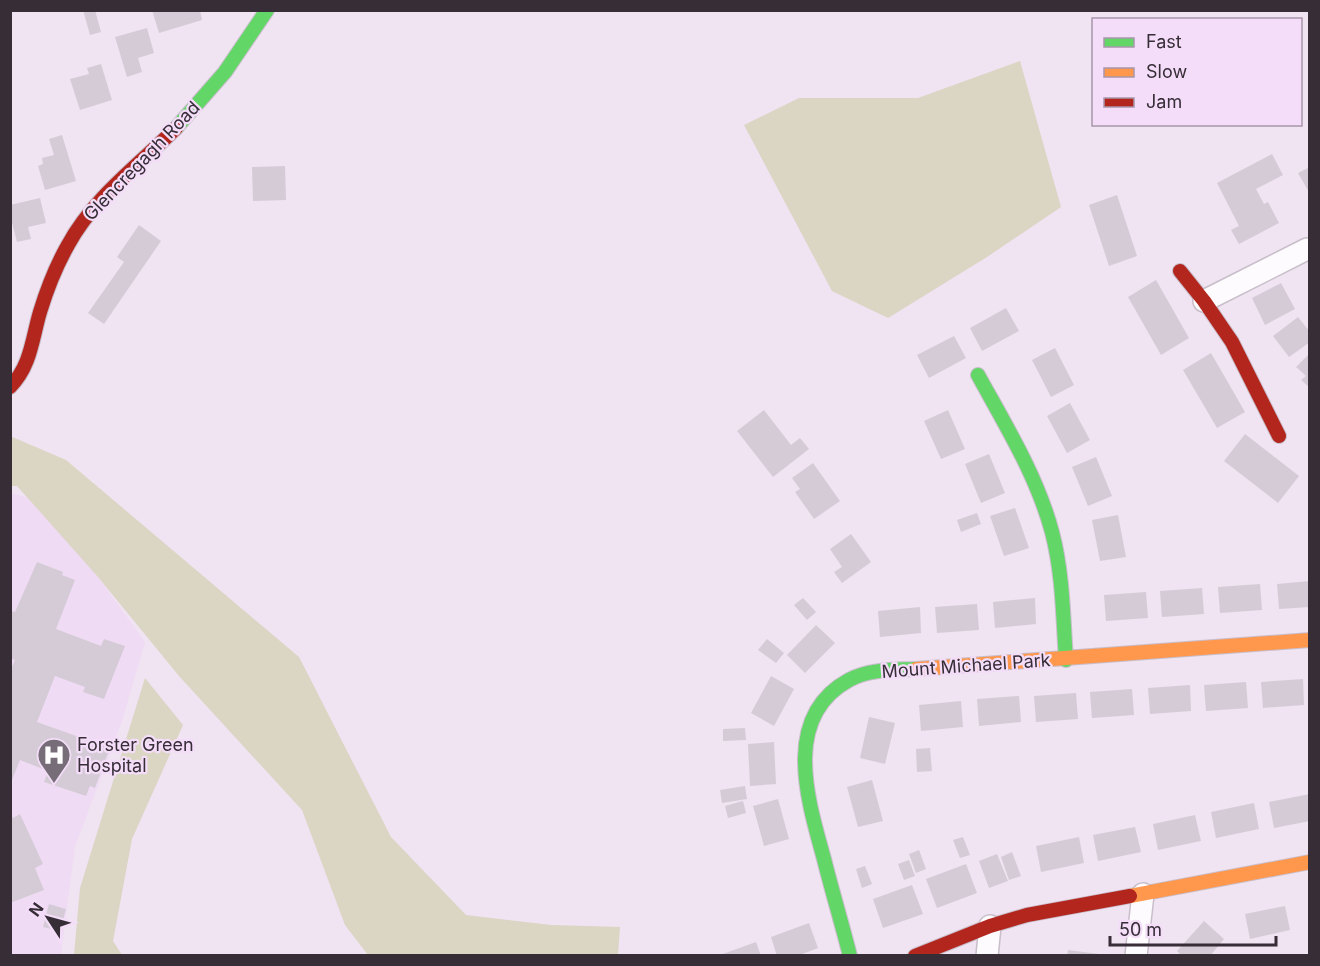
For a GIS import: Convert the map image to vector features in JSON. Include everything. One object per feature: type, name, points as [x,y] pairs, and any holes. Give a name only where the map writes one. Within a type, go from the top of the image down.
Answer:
[{"type":"street","name":"Glencregagh Road","points":[[10,387],[27,367],[39,315],[51,279],[63,252],[78,228],[113,189],[176,129],[216,84],[267,10]]},
{"type":"street","points":[[1204,301],[1309,250]]},
{"type":"street","points":[[1180,271],[1232,342],[1278,436]]},
{"type":"street","points":[[978,375],[1026,465],[1052,531],[1060,583],[1066,660]]},
{"type":"street","name":"Mount Michael Park","points":[[850,956],[813,819],[805,782],[803,750],[811,724],[824,701],[848,681],[872,672],[1066,660],[1310,640]]},
{"type":"street","points":[[915,956],[990,926],[1027,915],[1310,862]]},
{"type":"street","points":[[1136,956],[1143,894]]},
{"type":"street","points":[[987,956],[990,926]]},
{"type":"shaded area","points":[[1020,61],[1061,207],[987,257],[888,318],[832,291],[744,125],[799,98],[918,98]]},
{"type":"shaded area","points":[[10,436],[66,460],[299,657],[391,837],[466,915],[551,925],[620,927],[618,955],[368,955],[345,925],[302,810],[179,676],[98,577],[17,486],[11,486]]},
{"type":"shaded area","name":"Forster Green Hospital","points":[[10,493],[44,502],[145,642],[122,721],[75,847],[61,955],[11,955]]},
{"type":"shaded area","points":[[145,678],[183,725],[132,839],[113,941],[122,955],[74,955],[80,888]]},
{"type":"building","points":[[83,10],[95,10],[101,32],[90,35]]},
{"type":"building","points":[[152,10],[200,10],[202,20],[159,33]]},
{"type":"building","points":[[147,28],[154,53],[138,58],[142,72],[127,77],[115,37]]},
{"type":"building","points":[[101,64],[112,100],[80,110],[70,79],[89,74],[87,68]]},
{"type":"building","points":[[62,135],[76,181],[45,190],[38,166],[43,164],[42,158],[54,155],[49,139]]},
{"type":"building","points":[[1272,154],[1283,175],[1256,189],[1264,204],[1268,202],[1279,223],[1239,244],[1231,230],[1239,226],[1217,183]]},
{"type":"building","points":[[285,166],[286,200],[253,201],[252,167]]},
{"type":"building","points":[[1310,167],[1310,194],[1298,173]]},
{"type":"building","points":[[1117,195],[1137,256],[1109,266],[1089,205]]},
{"type":"building","points":[[40,198],[46,223],[28,227],[31,239],[17,242],[10,215],[10,205]]},
{"type":"building","points":[[139,225],[161,241],[104,324],[88,313],[124,262],[117,257]]},
{"type":"building","points":[[1156,280],[1189,338],[1161,355],[1128,297]]},
{"type":"building","points":[[1281,283],[1295,309],[1265,325],[1252,298]]},
{"type":"building","points":[[1006,308],[1019,331],[982,351],[970,328]]},
{"type":"building","points":[[1298,317],[1310,332],[1310,342],[1289,357],[1273,336]]},
{"type":"building","points":[[954,336],[966,358],[929,378],[917,355]]},
{"type":"building","points":[[1055,348],[1074,385],[1051,397],[1032,360]]},
{"type":"building","points":[[1211,353],[1245,412],[1217,428],[1183,370]]},
{"type":"building","points":[[1310,353],[1310,388],[1301,380],[1306,376],[1296,367]]},
{"type":"building","points":[[1070,403],[1090,440],[1067,453],[1047,416]]},
{"type":"building","points":[[764,410],[791,445],[800,438],[809,449],[773,477],[737,431]]},
{"type":"building","points":[[948,410],[965,449],[941,459],[924,421]]},
{"type":"building","points":[[1245,434],[1299,476],[1278,503],[1224,461]]},
{"type":"building","points":[[989,454],[1005,493],[981,503],[965,464]]},
{"type":"building","points":[[1096,457],[1112,496],[1088,506],[1072,467]]},
{"type":"building","points":[[813,463],[840,501],[814,519],[795,492],[800,489],[792,478]]},
{"type":"building","points":[[1015,508],[1029,548],[1004,556],[990,516]]},
{"type":"building","points":[[977,513],[981,524],[961,532],[957,520]]},
{"type":"building","points":[[1118,515],[1126,557],[1100,561],[1092,520]]},
{"type":"building","points":[[851,534],[871,562],[842,583],[834,572],[842,567],[830,549]]},
{"type":"building","points":[[37,562],[63,572],[62,575],[75,580],[56,629],[101,646],[104,639],[125,646],[104,699],[83,692],[85,687],[55,676],[37,722],[110,748],[95,788],[90,786],[86,796],[44,782],[48,771],[20,760],[10,785],[10,671],[15,660],[10,658],[10,611],[15,612]]},
{"type":"building","points":[[1310,581],[1310,607],[1279,609],[1277,584]]},
{"type":"building","points":[[1260,584],[1262,610],[1220,613],[1218,587]]},
{"type":"building","points":[[1202,588],[1204,614],[1162,617],[1160,591]]},
{"type":"building","points":[[1146,592],[1148,618],[1106,621],[1104,595]]},
{"type":"building","points":[[803,598],[816,612],[807,620],[794,605]]},
{"type":"building","points":[[1035,598],[1036,624],[995,628],[993,602]]},
{"type":"building","points":[[977,604],[979,630],[937,633],[935,607]]},
{"type":"building","points":[[920,607],[921,633],[880,637],[878,611]]},
{"type":"building","points":[[816,625],[835,643],[805,673],[787,655]]},
{"type":"building","points":[[767,639],[784,653],[776,663],[758,650]]},
{"type":"building","points":[[771,676],[794,689],[774,726],[751,713]]},
{"type":"building","points":[[1303,679],[1304,705],[1263,708],[1261,682]]},
{"type":"building","points":[[1246,682],[1248,708],[1206,711],[1204,685]]},
{"type":"building","points":[[1190,685],[1191,711],[1150,714],[1148,688]]},
{"type":"building","points":[[1132,689],[1134,715],[1092,718],[1090,692]]},
{"type":"building","points":[[1076,693],[1078,719],[1036,722],[1034,696]]},
{"type":"building","points":[[1019,696],[1021,722],[979,726],[977,699]]},
{"type":"building","points":[[961,701],[963,727],[921,731],[919,705]]},
{"type":"building","points":[[869,717],[895,723],[885,764],[860,758]]},
{"type":"building","points":[[745,728],[746,740],[723,741],[723,729]]},
{"type":"building","points":[[774,742],[776,784],[750,786],[748,744]]},
{"type":"building","points":[[930,748],[932,771],[917,772],[916,749]]},
{"type":"building","points":[[872,780],[883,821],[858,827],[847,787]]},
{"type":"building","points":[[745,786],[747,799],[722,803],[720,790]]},
{"type":"building","points":[[1310,794],[1310,821],[1274,828],[1269,802]]},
{"type":"building","points":[[778,799],[789,839],[764,846],[753,806]]},
{"type":"building","points":[[743,801],[746,813],[728,818],[725,806]]},
{"type":"building","points":[[1254,803],[1259,829],[1216,838],[1211,812]]},
{"type":"building","points":[[10,813],[13,818],[20,814],[43,864],[35,868],[44,890],[10,903]]},
{"type":"building","points":[[1195,815],[1201,841],[1158,850],[1153,824]]},
{"type":"building","points":[[1135,827],[1141,852],[1098,861],[1093,835]]},
{"type":"building","points":[[963,837],[970,855],[960,858],[953,840]]},
{"type":"building","points":[[1079,837],[1084,863],[1041,872],[1036,846]]},
{"type":"building","points":[[919,850],[926,869],[916,873],[909,854]]},
{"type":"building","points":[[1012,852],[1021,876],[1009,880],[1001,857]]},
{"type":"building","points":[[997,854],[1008,881],[989,888],[979,861]]},
{"type":"building","points":[[909,860],[915,876],[904,880],[898,864]]},
{"type":"building","points":[[966,864],[977,893],[937,908],[926,879]]},
{"type":"building","points":[[865,866],[872,884],[862,888],[856,869]]},
{"type":"building","points":[[912,885],[923,914],[883,928],[873,899]]},
{"type":"building","points":[[49,904],[66,909],[60,931],[43,927]]},
{"type":"building","points":[[1285,906],[1290,930],[1250,939],[1245,914]]},
{"type":"building","points":[[1204,921],[1224,939],[1210,956],[1182,956],[1177,951]]},
{"type":"building","points":[[809,923],[818,948],[797,956],[777,956],[771,937]]},
{"type":"building","points":[[756,942],[761,956],[720,956],[720,955]]},
{"type":"building","points":[[1068,950],[1099,954],[1099,956],[1067,956]]},
{"type":"traffic: fast","points":[[176,128],[225,72],[267,10]]},
{"type":"traffic: fast","points":[[978,375],[1020,452],[1046,511],[1058,564],[1066,660]]},
{"type":"traffic: fast","points":[[850,956],[807,787],[805,762],[807,738],[814,715],[828,696],[849,680],[873,672],[916,669]]},
{"type":"traffic: slow","points":[[916,669],[1310,640]]},
{"type":"traffic: slow","points":[[1130,896],[1310,862]]},
{"type":"traffic: jam","points":[[10,387],[27,361],[49,286],[64,253],[79,228],[118,182],[176,128]]},
{"type":"traffic: jam","points":[[1180,271],[1232,342],[1279,436]]},
{"type":"traffic: jam","points":[[915,956],[990,926],[1027,915],[1130,896]]},
{"type":"place","name":"Forster Green Hospital","points":[[54,784]]}]
